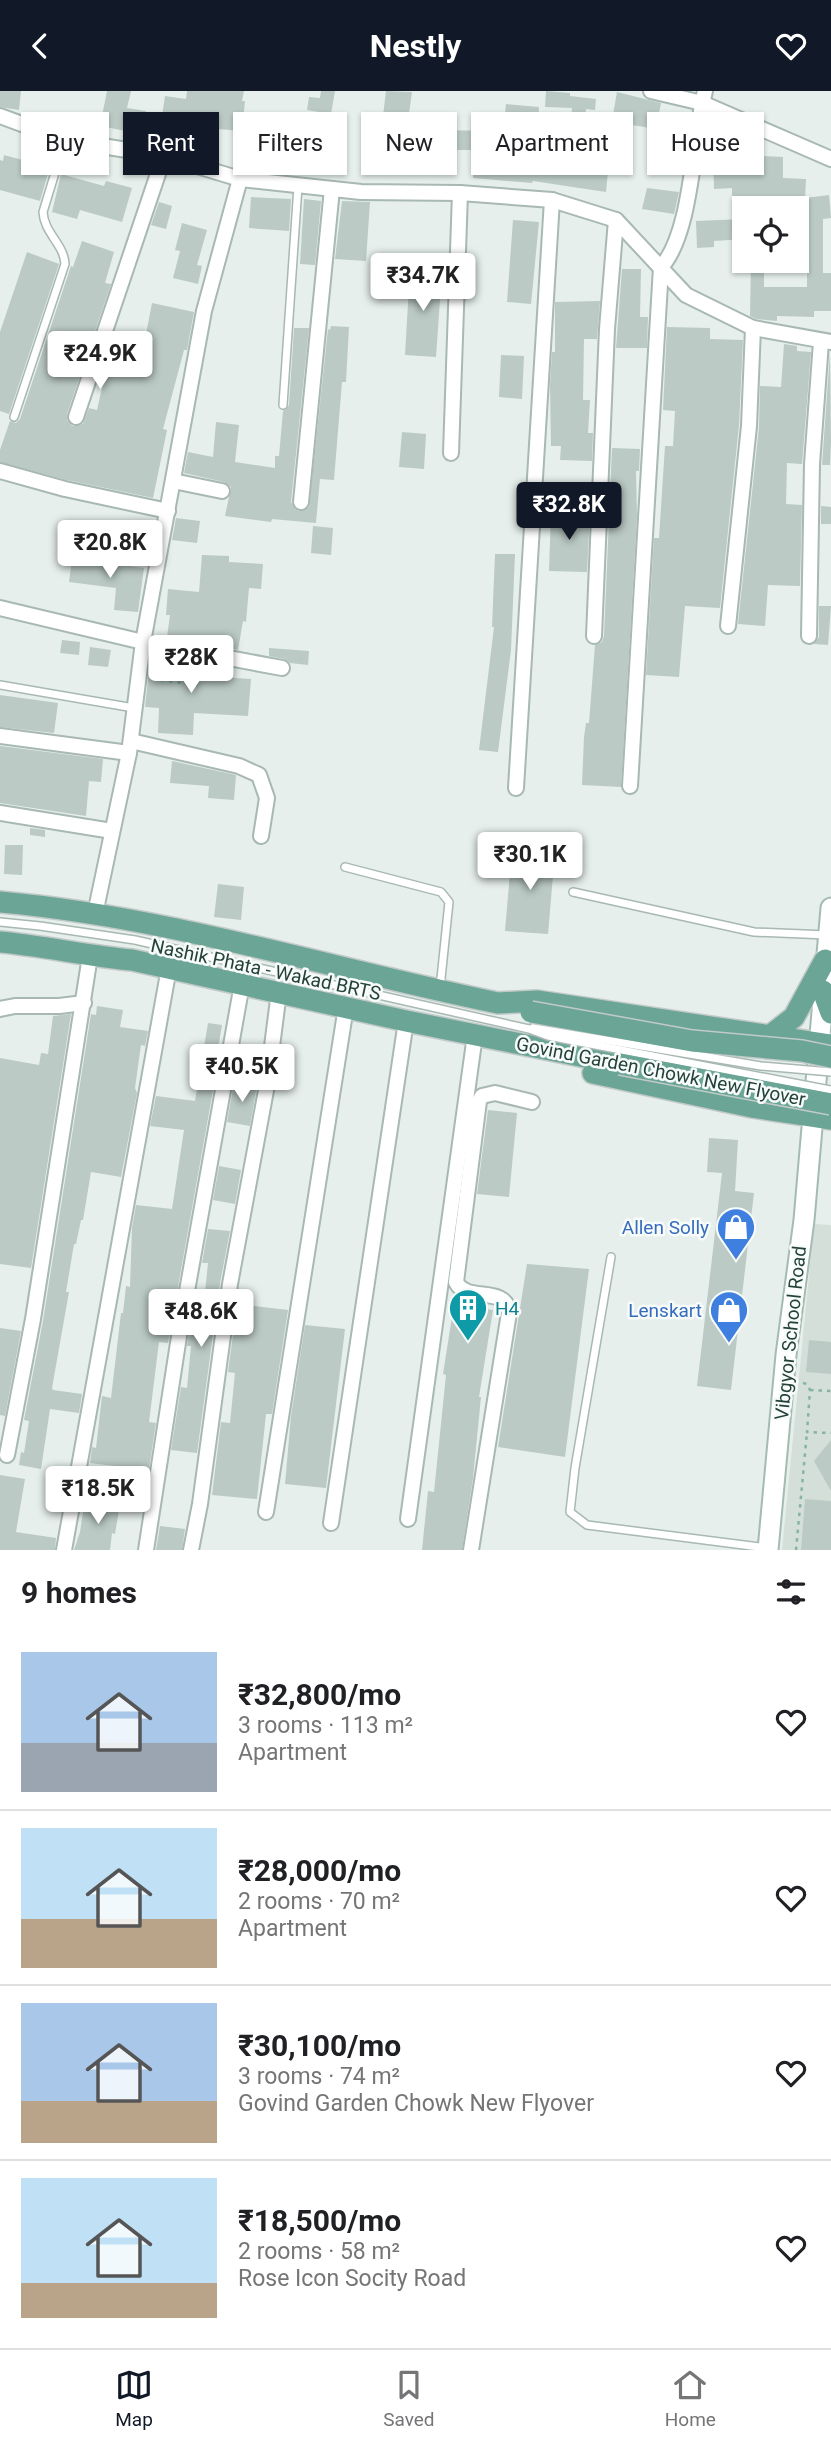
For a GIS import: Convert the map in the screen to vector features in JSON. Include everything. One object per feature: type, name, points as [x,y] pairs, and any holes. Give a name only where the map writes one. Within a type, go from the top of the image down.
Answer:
[{"type":"main road","points":[[0,902],[153,924],[440,992],[498,1003],[537,1001],[771,1035],[827,1048]]},
{"type":"main road","name":"Govind Garden Chowk New Flyover","points":[[0,942],[132,960],[620,1065],[831,1104]]},
{"type":"main road","points":[[771,1035],[794,1017],[828,948]]},
{"type":"main road","points":[[823,991],[831,1013]]},
{"type":"main road","name":"Govind Garden Chowk New Flyover","points":[[498,1003],[530,1020],[692,1041],[802,1051],[827,1048]]},
{"type":"main road","points":[[483,1036],[515,1056],[752,1107],[822,1118]]},
{"type":"street","points":[[651,91],[703,97],[831,159]]},
{"type":"street","points":[[630,786],[661,267],[676,245],[684,216],[703,97]]},
{"type":"street","points":[[0,116],[21,124]]},
{"type":"street","points":[[219,173],[240,179],[361,192],[460,193],[552,200],[616,220],[685,295],[753,328],[826,342],[812,464],[809,636]]},
{"type":"street","points":[[76,417],[158,175]]},
{"type":"street","points":[[94,914],[130,747],[143,642],[204,311],[240,179]]},
{"type":"street","points":[[301,502],[332,189]]},
{"type":"street","points":[[451,453],[460,193]]},
{"type":"street","points":[[516,788],[552,200]]},
{"type":"street","points":[[594,636],[606,355],[616,220]]},
{"type":"street","points":[[728,626],[749,426],[753,328]]},
{"type":"street","points":[[0,471],[65,489],[168,511]]},
{"type":"street","points":[[173,481],[222,491]]},
{"type":"street","points":[[0,608],[143,642],[282,668]]},
{"type":"street","points":[[0,736],[130,747],[239,766],[259,775],[267,798],[261,836]]},
{"type":"street","points":[[0,813],[112,831]]},
{"type":"street","name":"Vibgyor School Road","points":[[769,1549],[822,1118],[827,1048],[823,991],[831,908]]},
{"type":"street","points":[[7,1455],[33,1319],[90,956]]},
{"type":"street","points":[[64,1550],[169,968]]},
{"type":"street","points":[[146,1550],[180,1330],[242,984]]},
{"type":"street","points":[[191,1550],[200,1504],[230,1284],[262,1110],[279,992]]},
{"type":"street","points":[[0,1009],[84,1003]]},
{"type":"street","points":[[266,1512],[346,1007]]},
{"type":"street","points":[[331,1523],[406,1020]]},
{"type":"street","points":[[408,1519],[483,1036]]},
{"type":"street","points":[[471,1550],[509,1313],[508,1304],[503,1298],[466,1291],[459,1288],[456,1282],[479,1101],[482,1096],[495,1093],[532,1102]]},
{"type":"lane","points":[[14,417],[65,264],[64,254],[44,223],[43,212],[54,175]]},
{"type":"lane","points":[[283,405],[298,185]]},
{"type":"lane","points":[[0,685],[134,708]]},
{"type":"lane","points":[[345,867],[441,892],[446,896],[449,902],[440,992]]},
{"type":"lane","points":[[573,892],[828,948]]},
{"type":"lane","name":"Nashik Phata - Wakad BRTS","points":[[0,922],[135,940],[530,1020],[540,1028],[761,1066],[831,1072]]},
{"type":"lane","name":"Nashik Phata - Wakad BRTS","points":[[530,1020],[548,1036],[831,1090]]},
{"type":"lane","points":[[611,1257],[570,1512],[587,1525],[769,1549]]},
{"type":"path","points":[[138,677],[198,685]]},
{"type":"path","points":[[796,1550],[810,1390],[807,1384],[798,1383]]},
{"type":"path","points":[[810,1390],[831,1391]]},
{"type":"path","points":[[807,1431],[831,1433]]},
{"type":"shaded area","points":[[814,1224],[831,1225],[831,1550],[782,1550]]},
{"type":"building","points":[[0,91],[21,91],[19,110],[0,107]]},
{"type":"building","points":[[107,91],[131,91],[127,108],[146,111],[123,112],[123,130],[109,128],[109,112],[103,112]]},
{"type":"building","points":[[187,91],[244,91],[244,112],[233,112],[233,130],[219,129],[219,112],[163,112],[165,96],[186,99]]},
{"type":"building","points":[[321,91],[335,91],[331,112],[307,110],[309,97],[320,98]]},
{"type":"building","points":[[386,91],[412,92],[409,112],[384,112]]},
{"type":"building","points":[[546,91],[596,99],[595,110],[586,109],[586,112],[572,112],[572,108],[545,107]]},
{"type":"building","points":[[617,92],[661,103],[659,112],[647,112],[647,128],[633,125],[633,112],[613,112]]},
{"type":"building","points":[[506,104],[539,107],[539,112],[505,112]]},
{"type":"building","points":[[457,130],[471,131],[471,150],[457,150]]},
{"type":"building","points":[[4,155],[21,160],[21,175],[48,175],[40,201],[0,190],[0,160],[3,161]]},
{"type":"building","points":[[764,156],[783,157],[783,178],[806,179],[805,196],[732,196],[732,188],[714,189],[714,175],[764,175]]},
{"type":"building","points":[[61,175],[104,186],[106,181],[132,188],[122,222],[80,210],[77,219],[52,212]]},
{"type":"building","points":[[473,175],[608,175],[606,192],[533,181],[473,178]]},
{"type":"building","points":[[647,188],[679,192],[674,214],[642,209]]},
{"type":"building","points":[[829,195],[831,218],[823,219],[823,273],[831,273],[831,311],[814,311],[814,317],[777,316],[777,321],[750,316],[751,273],[764,273],[764,287],[807,287],[809,198]]},
{"type":"building","points":[[251,197],[291,199],[289,231],[249,228]]},
{"type":"building","points":[[304,199],[321,201],[315,265],[300,264]]},
{"type":"building","points":[[342,201],[370,202],[366,261],[335,259]]},
{"type":"building","points":[[159,202],[172,206],[166,229],[151,225]]},
{"type":"building","points":[[513,220],[539,222],[531,304],[507,302]]},
{"type":"building","points":[[732,220],[732,240],[714,241],[714,247],[697,248],[696,221]]},
{"type":"building","points":[[182,223],[207,230],[197,265],[202,266],[198,284],[173,278],[180,251],[175,250]]},
{"type":"building","points":[[82,241],[114,252],[105,283],[111,284],[67,414],[67,420],[72,426],[83,424],[89,408],[97,410],[114,334],[145,339],[152,303],[194,312],[187,350],[184,350],[163,429],[167,430],[153,498],[67,480],[0,462],[0,450],[10,421],[16,423],[20,419],[71,266],[73,267]]},
{"type":"building","points":[[27,252],[59,264],[9,414],[0,411],[0,332]]},
{"type":"building","points":[[410,269],[442,271],[436,357],[405,355]]},
{"type":"building","points":[[622,269],[641,269],[640,317],[648,317],[647,348],[616,348]]},
{"type":"building","points":[[600,301],[597,339],[584,339],[583,400],[590,400],[588,433],[593,433],[592,461],[560,460],[561,446],[551,446],[550,385],[552,352],[555,352],[555,302]]},
{"type":"building","points":[[331,326],[349,327],[346,382],[342,382],[334,480],[320,479],[316,523],[272,519],[271,522],[225,516],[231,487],[224,482],[184,473],[188,452],[213,457],[216,422],[239,425],[235,462],[275,468],[275,456],[279,456],[283,411],[289,405],[294,328],[309,328],[291,502],[299,511],[309,507],[328,329],[330,330]]},
{"type":"building","points":[[667,327],[710,328],[710,339],[743,340],[739,425],[720,608],[685,606],[679,677],[646,675],[654,538],[659,538],[665,446],[673,446],[675,411],[663,410]]},
{"type":"building","points":[[784,344],[797,346],[797,351],[811,352],[802,464],[787,463],[786,504],[802,505],[800,586],[768,585],[765,626],[738,624],[759,427],[760,386],[781,387]]},
{"type":"building","points":[[830,353],[830,465],[822,465]]},
{"type":"building","points":[[501,355],[524,356],[522,399],[499,397]]},
{"type":"building","points":[[402,432],[426,434],[424,469],[399,467]]},
{"type":"building","points":[[612,448],[640,449],[639,471],[636,471],[637,516],[621,787],[582,785],[584,737],[586,723],[589,723],[595,645],[602,642],[604,636]]},
{"type":"building","points":[[821,506],[831,507],[831,524],[821,524]]},
{"type":"building","points":[[551,513],[590,514],[587,572],[549,571]]},
{"type":"building","points":[[176,518],[200,521],[197,543],[172,540]]},
{"type":"building","points":[[313,526],[333,528],[331,555],[311,553]]},
{"type":"building","points":[[73,552],[92,554],[91,561],[144,568],[138,612],[114,610],[116,588],[69,582]]},
{"type":"building","points":[[495,554],[515,554],[511,650],[498,752],[479,750],[494,627]]},
{"type":"building","points":[[202,555],[229,556],[229,562],[263,564],[261,589],[249,588],[246,622],[243,621],[238,650],[167,637],[170,615],[166,615],[168,589],[199,592]]},
{"type":"building","points":[[819,606],[831,606],[828,645],[814,644],[819,637]]},
{"type":"building","points":[[62,640],[80,642],[79,655],[60,653]]},
{"type":"building","points":[[90,647],[111,650],[108,667],[88,665]]},
{"type":"building","points":[[269,648],[309,651],[308,665],[269,656]]},
{"type":"building","points":[[151,653],[191,661],[189,675],[251,679],[248,716],[194,713],[193,735],[158,733],[159,708],[145,707]]},
{"type":"building","points":[[0,695],[58,703],[54,733],[0,727]]},
{"type":"building","points":[[0,746],[103,759],[101,782],[89,781],[86,816],[0,803]]},
{"type":"building","points":[[172,761],[236,775],[234,800],[208,798],[209,786],[170,783]]},
{"type":"building","points":[[30,828],[45,830],[45,837],[30,835]]},
{"type":"building","points":[[5,845],[23,845],[22,875],[4,874]]},
{"type":"building","points":[[512,849],[555,852],[548,934],[505,931]]},
{"type":"building","points":[[218,884],[244,887],[241,920],[214,917]]},
{"type":"building","points":[[97,1006],[123,1010],[120,1027],[148,1031],[145,1046],[141,1045],[135,1088],[137,1093],[121,1177],[91,1172],[83,1220],[74,1244],[66,1292],[69,1292],[52,1388],[82,1394],[79,1413],[50,1409],[41,1469],[19,1465],[21,1452],[24,1453],[29,1421],[24,1420],[43,1321],[91,1014],[96,1015]]},
{"type":"building","points":[[71,1014],[31,1268],[0,1264],[0,1058],[39,1065],[41,1053],[48,1054],[53,1016]]},
{"type":"building","points":[[208,1023],[222,1025],[213,1078],[215,1079],[168,1343],[159,1342],[149,1422],[156,1423],[145,1495],[120,1492],[123,1467],[90,1463],[92,1447],[96,1448],[102,1396],[111,1398],[121,1313],[126,1286],[130,1287],[132,1228],[136,1205],[172,1209],[184,1130],[150,1126],[156,1096],[195,1101]]},
{"type":"building","points":[[234,1082],[257,1086],[250,1126],[227,1122]]},
{"type":"building","points":[[488,1110],[517,1113],[509,1197],[477,1194]]},
{"type":"building","points":[[709,1138],[738,1140],[735,1191],[754,1193],[731,1390],[697,1386],[722,1173],[707,1172]]},
{"type":"building","points":[[219,1166],[241,1170],[235,1204],[213,1200]]},
{"type":"building","points":[[208,1229],[230,1231],[220,1283],[197,1453],[171,1450],[181,1387],[187,1388],[191,1346],[187,1346],[191,1321],[202,1322],[208,1263],[202,1263]]},
{"type":"building","points":[[527,1264],[589,1269],[565,1457],[498,1447]]},
{"type":"building","points":[[237,1304],[288,1310],[272,1414],[266,1414],[257,1499],[212,1495],[221,1422],[230,1423],[235,1373],[228,1372]]},
{"type":"building","points":[[454,1304],[493,1310],[479,1397],[473,1478],[462,1550],[422,1550],[428,1491],[434,1492],[446,1375],[443,1374]]},
{"type":"building","points":[[305,1325],[345,1329],[326,1488],[285,1484],[291,1416]]},
{"type":"building","points":[[0,1328],[21,1331],[5,1416],[0,1415]]},
{"type":"building","points":[[809,1340],[831,1342],[831,1374],[806,1372]]},
{"type":"building","points":[[831,1440],[831,1491],[814,1461]]},
{"type":"building","points":[[0,1475],[25,1479],[16,1532],[56,1538],[55,1550],[0,1550]]},
{"type":"building","points":[[85,1499],[120,1504],[110,1550],[74,1550]]},
{"type":"building","points":[[805,1499],[831,1501],[831,1550],[801,1550]]},
{"type":"building","points":[[160,1526],[185,1529],[182,1550],[156,1550]]},
{"type":"place","name":"Allen Solly","points":[[736,1261]]},
{"type":"place","name":"H4","points":[[468,1342]]},
{"type":"place","name":"Lenskart","points":[[729,1344]]}]
